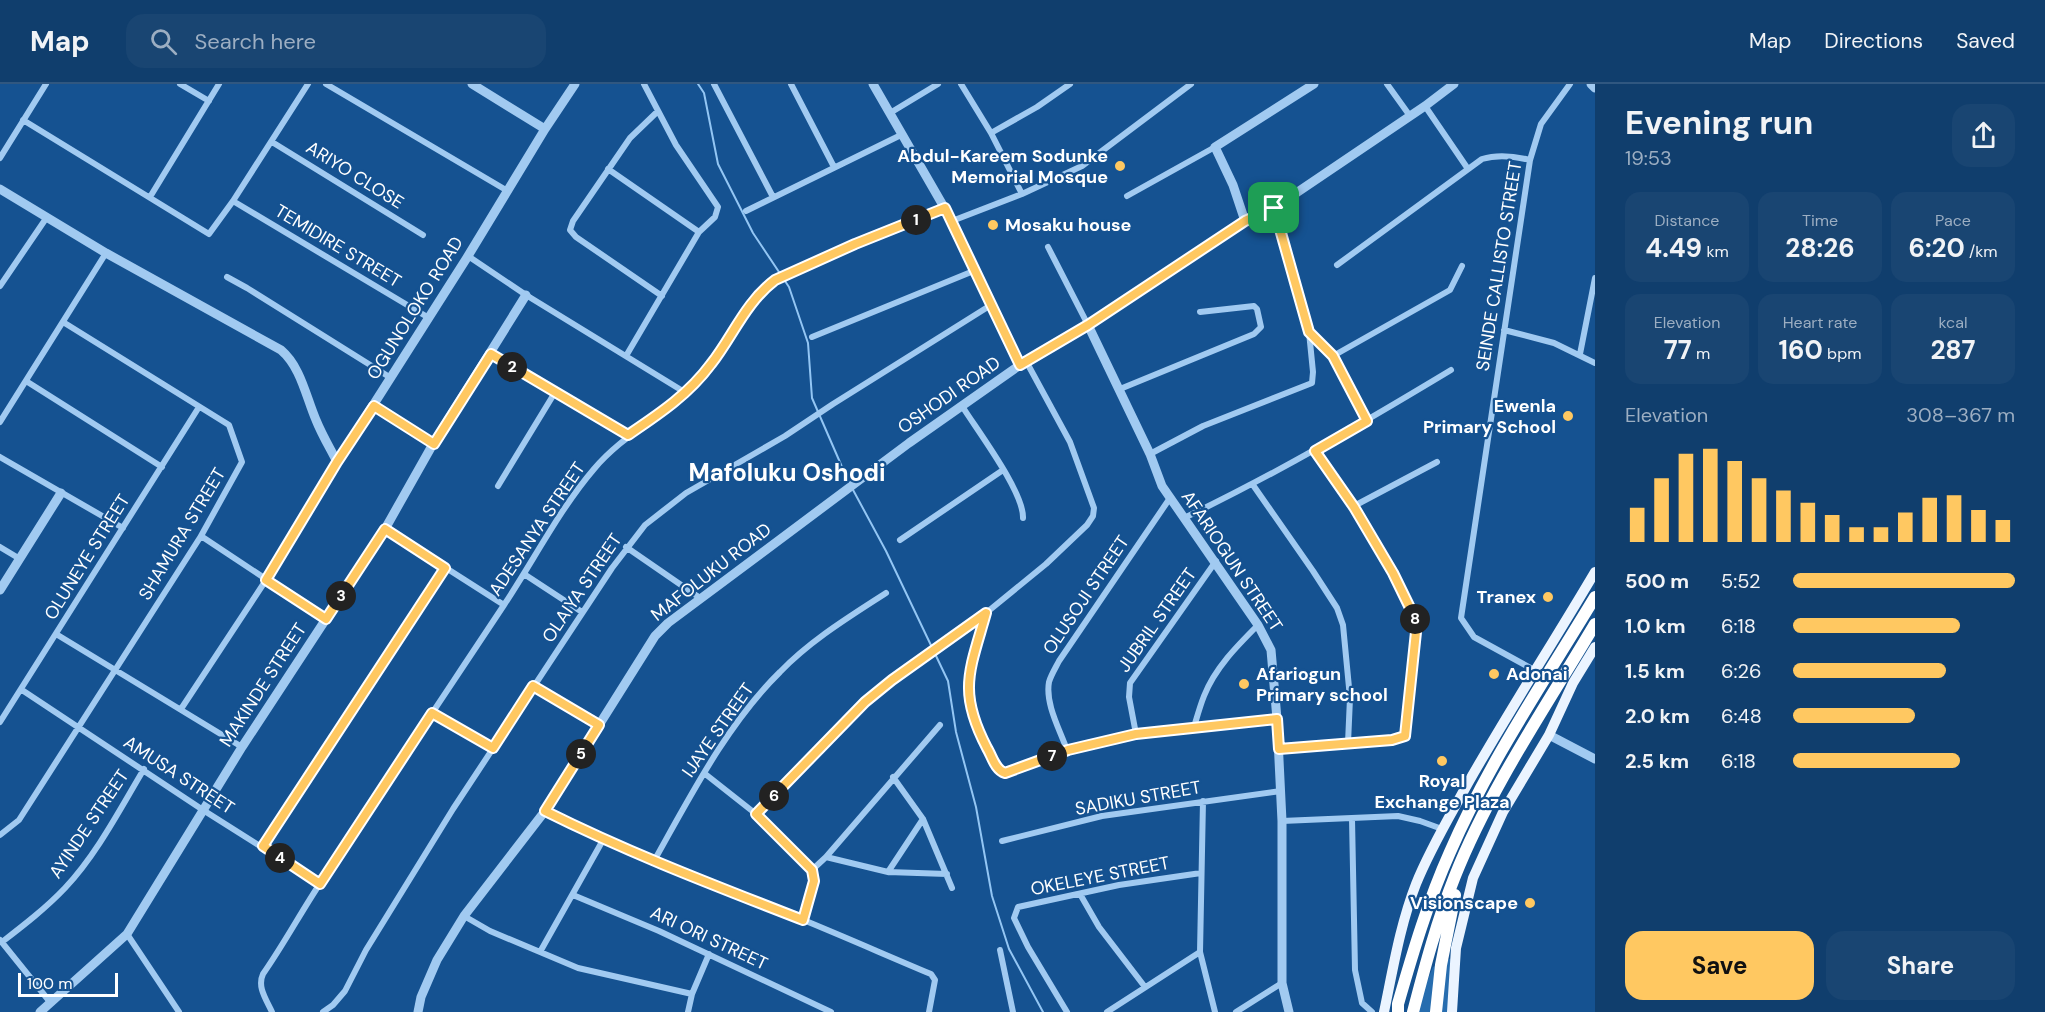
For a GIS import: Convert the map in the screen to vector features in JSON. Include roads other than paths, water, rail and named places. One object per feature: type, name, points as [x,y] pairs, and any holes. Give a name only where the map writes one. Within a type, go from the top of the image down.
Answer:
[{"type":"highway","points":[[1397,1009],[1423,919],[1450,851],[1501,752],[1595,597]]},
{"type":"highway","points":[[1413,1012],[1434,933],[1456,875],[1485,812],[1595,624]]},
{"type":"highway","points":[[1436,1012],[1449,919],[1460,877],[1485,812]]},
{"type":"main road","points":[[1384,1012],[1403,926],[1416,884],[1442,829],[1508,712],[1536,671],[1595,572]]},
{"type":"main road","points":[[1452,1012],[1456,948],[1473,878],[1503,813],[1549,735],[1573,683],[1595,647]]},
{"type":"street","points":[[0,158],[46,84]]},
{"type":"street","points":[[180,84],[209,102]]},
{"type":"street","points":[[150,197],[219,84]]},
{"type":"street","points":[[23,120],[209,234],[272,142],[308,84]]},
{"type":"street","points":[[326,84],[506,190]]},
{"type":"street","points":[[472,84],[544,129]]},
{"type":"street","name":"OGUNOLOKO ROAD","points":[[266,580],[337,462],[468,256],[544,129],[575,84]]},
{"type":"street","points":[[626,356],[699,232],[715,217],[718,207],[676,145],[644,84]]},
{"type":"street","points":[[714,84],[773,197]]},
{"type":"street","points":[[790,84],[834,167]]},
{"type":"street","points":[[756,814],[865,702],[986,613],[1046,564],[1087,525],[1093,516],[1094,508],[1070,442],[991,305],[945,208],[873,84]]},
{"type":"street","points":[[890,112],[938,84]]},
{"type":"street","points":[[961,84],[991,133],[1022,194]]},
{"type":"street","points":[[991,133],[1037,107],[1071,84]]},
{"type":"street","points":[[952,221],[1022,194],[1082,166],[1191,84]]},
{"type":"street","points":[[1127,196],[1215,147],[1314,84]]},
{"type":"street","points":[[1387,84],[1410,116]]},
{"type":"street","name":"OSHODI ROAD","points":[[856,482],[1023,363],[1088,325],[1245,221],[1274,208],[1454,84]]},
{"type":"street","name":"SEINDE CALLISTO STREET","points":[[1536,671],[1473,637],[1461,618],[1530,160],[1541,124],[1570,84]]},
{"type":"street","points":[[1591,84],[1595,88]]},
{"type":"street","points":[[1425,106],[1468,169]]},
{"type":"street","points":[[657,112],[630,138],[570,225],[570,230],[576,237],[662,296]]},
{"type":"street","points":[[746,211],[903,134]]},
{"type":"street","name":"ARIYO CLOSE","points":[[272,142],[423,235]]},
{"type":"street","points":[[1215,147],[1233,185],[1245,221]]},
{"type":"street","points":[[1337,265],[1482,159],[1491,156],[1516,156],[1530,160]]},
{"type":"street","points":[[608,169],[699,232]]},
{"type":"street","points":[[0,189],[105,253],[281,350],[288,356],[297,372],[337,462]]},
{"type":"street","name":"TEMIDIRE STREET","points":[[233,201],[429,318]]},
{"type":"street","name":"ADESANYA STREET","points":[[272,1012],[261,990],[260,981],[320,884],[577,491],[611,449],[686,393],[712,364],[744,312],[764,288],[775,280],[945,208]]},
{"type":"street","points":[[1150,454],[1203,426],[1285,393],[1309,386],[1313,372],[1309,332],[1274,208]]},
{"type":"street","points":[[0,286],[47,217]]},
{"type":"street","points":[[1048,247],[1088,325]]},
{"type":"street","points":[[0,422],[105,253]]},
{"type":"street","points":[[468,256],[526,295],[686,393]]},
{"type":"street","points":[[1333,356],[1450,290],[1462,266]]},
{"type":"street","points":[[812,337],[976,270]]},
{"type":"street","points":[[1580,354],[1595,278]]},
{"type":"street","points":[[229,279],[391,378]]},
{"type":"street","name":"MAKINDE STREET","points":[[40,1012],[127,934],[242,747],[385,529],[434,444],[526,295]]},
{"type":"street","name":"OLAIYA STREET","points":[[322,1012],[333,1005],[345,991],[366,950],[493,748],[626,547],[645,525],[686,493],[761,451],[991,305]]},
{"type":"street","points":[[1120,389],[1254,334],[1261,327],[1257,309],[1254,306],[1200,312]]},
{"type":"street","name":"SHAMURA STREET","points":[[0,836],[19,820],[201,536],[242,462],[229,425],[63,322]]},
{"type":"street","name":"AFARIOGUN STREET","points":[[1088,325],[1150,454],[1162,486],[1216,561],[1258,625],[1271,650],[1281,790],[1282,983],[1288,1012]]},
{"type":"street","points":[[1504,330],[1554,343],[1595,363]]},
{"type":"street","points":[[1309,332],[1333,356],[1367,421]]},
{"type":"street","points":[[491,354],[554,394],[628,435]]},
{"type":"street","points":[[1184,518],[1253,485],[1315,451],[1451,370]]},
{"type":"street","points":[[26,381],[162,467]]},
{"type":"street","points":[[498,486],[554,394]]},
{"type":"street","points":[[374,406],[434,444]]},
{"type":"street","points":[[962,406],[1003,470],[1022,507],[1023,518]]},
{"type":"street","name":"OLUNEYE STREET","points":[[0,722],[199,407]]},
{"type":"street","points":[[1279,749],[1392,740],[1405,736],[1416,632],[1413,614],[1393,573],[1354,507],[1315,451]]},
{"type":"street","points":[[0,457],[123,528]]},
{"type":"street","points":[[1354,507],[1437,462]]},
{"type":"street","points":[[900,540],[1003,470]]},
{"type":"street","name":"MAFOLUKU ROAD","points":[[418,1012],[421,997],[437,960],[464,916],[545,811],[655,636],[700,598],[856,482]]},
{"type":"street","points":[[1253,485],[1314,571],[1337,608],[1343,626],[1350,698],[1348,743]]},
{"type":"street","points":[[0,590],[61,493]]},
{"type":"street","name":"OLUSOJI STREET","points":[[1068,750],[1053,713],[1049,681],[1059,661],[1170,498]]},
{"type":"street","points":[[385,529],[504,605]]},
{"type":"street","points":[[201,536],[326,619]]},
{"type":"street","points":[[0,547],[20,559]]},
{"type":"street","points":[[626,547],[700,598]]},
{"type":"street","name":"JUBRIL STREET","points":[[1136,734],[1129,697],[1130,683],[1216,561]]},
{"type":"street","points":[[263,846],[445,568]]},
{"type":"street","points":[[524,574],[582,612]]},
{"type":"street","points":[[181,709],[266,580]]},
{"type":"street","name":"IJAYE STREET","points":[[654,861],[704,773],[741,716],[778,673],[815,641],[886,593]]},
{"type":"street","points":[[986,613],[968,678],[969,704],[978,731],[998,768],[1005,773],[1068,750],[1136,734],[1277,719]]},
{"type":"street","points":[[1194,727],[1204,695],[1219,668],[1235,647],[1258,625]]},
{"type":"street","points":[[56,634],[242,747]]},
{"type":"street","points":[[533,686],[599,725]]},
{"type":"street","name":"AMUSA STREET","points":[[22,690],[203,810],[320,884]]},
{"type":"street","points":[[432,713],[493,748]]},
{"type":"street","points":[[812,870],[940,725]]},
{"type":"street","points":[[1549,735],[1595,759]]},
{"type":"street","name":"AYINDE STREET","points":[[1,940],[47,906],[66,887],[83,866],[144,769]]},
{"type":"street","points":[[704,773],[756,814],[812,870],[814,881],[803,920]]},
{"type":"street","points":[[893,777],[923,819],[952,888]]},
{"type":"street","name":"SADIKU STREET","points":[[1002,842],[1102,816],[1281,790]]},
{"type":"street","points":[[1203,801],[1200,952],[1215,1012]]},
{"type":"street","points":[[545,811],[603,840],[931,974],[935,980],[929,1012]]},
{"type":"street","points":[[1282,821],[1398,816],[1442,829]]},
{"type":"street","points":[[888,872],[923,819]]},
{"type":"street","points":[[1352,819],[1355,970],[1362,1003],[1372,1012]]},
{"type":"street","points":[[540,952],[603,840]]},
{"type":"street","points":[[825,857],[888,872],[947,873]]},
{"type":"street","name":"OKELEYE STREET","points":[[1067,1012],[1014,918],[1018,907],[1119,885],[1201,873]]},
{"type":"street","points":[[1080,894],[1099,927],[1145,987]]},
{"type":"street","name":"ARI ORI STREET","points":[[573,895],[659,931],[831,1012]]},
{"type":"street","points":[[464,916],[490,931],[578,968],[692,994]]},
{"type":"street","points":[[127,934],[179,1012]]},
{"type":"street","points":[[1,940],[50,1002]]},
{"type":"street","points":[[1000,950],[1012,1012]]},
{"type":"street","points":[[1107,1012],[1200,952]]},
{"type":"street","points":[[688,1012],[692,994],[709,954]]},
{"type":"street","points":[[1236,1012],[1282,983]]},
{"type":"waterway","points":[[698,84],[704,93],[718,164],[753,233],[789,287],[808,343],[812,398],[849,483]]},
{"type":"waterway","points":[[852,488],[886,551],[948,681],[956,732],[976,807],[992,896],[1009,949],[1043,1012]]},
{"type":"place","name":"Abdul-Kareem Sodunke Memorial Mosque","points":[[1120,166]]},
{"type":"place","name":"Mosaku house","points":[[993,225]]},
{"type":"place","name":"Ewenla Primary School","points":[[1568,416]]},
{"type":"place","name":"Tranex","points":[[1548,597]]},
{"type":"place","name":"Adonai","points":[[1494,674]]},
{"type":"place","name":"Afariogun Primary school","points":[[1244,684]]},
{"type":"place","name":"Royal Exchange Plaza","points":[[1442,761]]},
{"type":"place","name":"Visionscape","points":[[1530,903]]},
{"type":"district","name":"Mafoluku Oshodi","points":[[787,473]]}]
